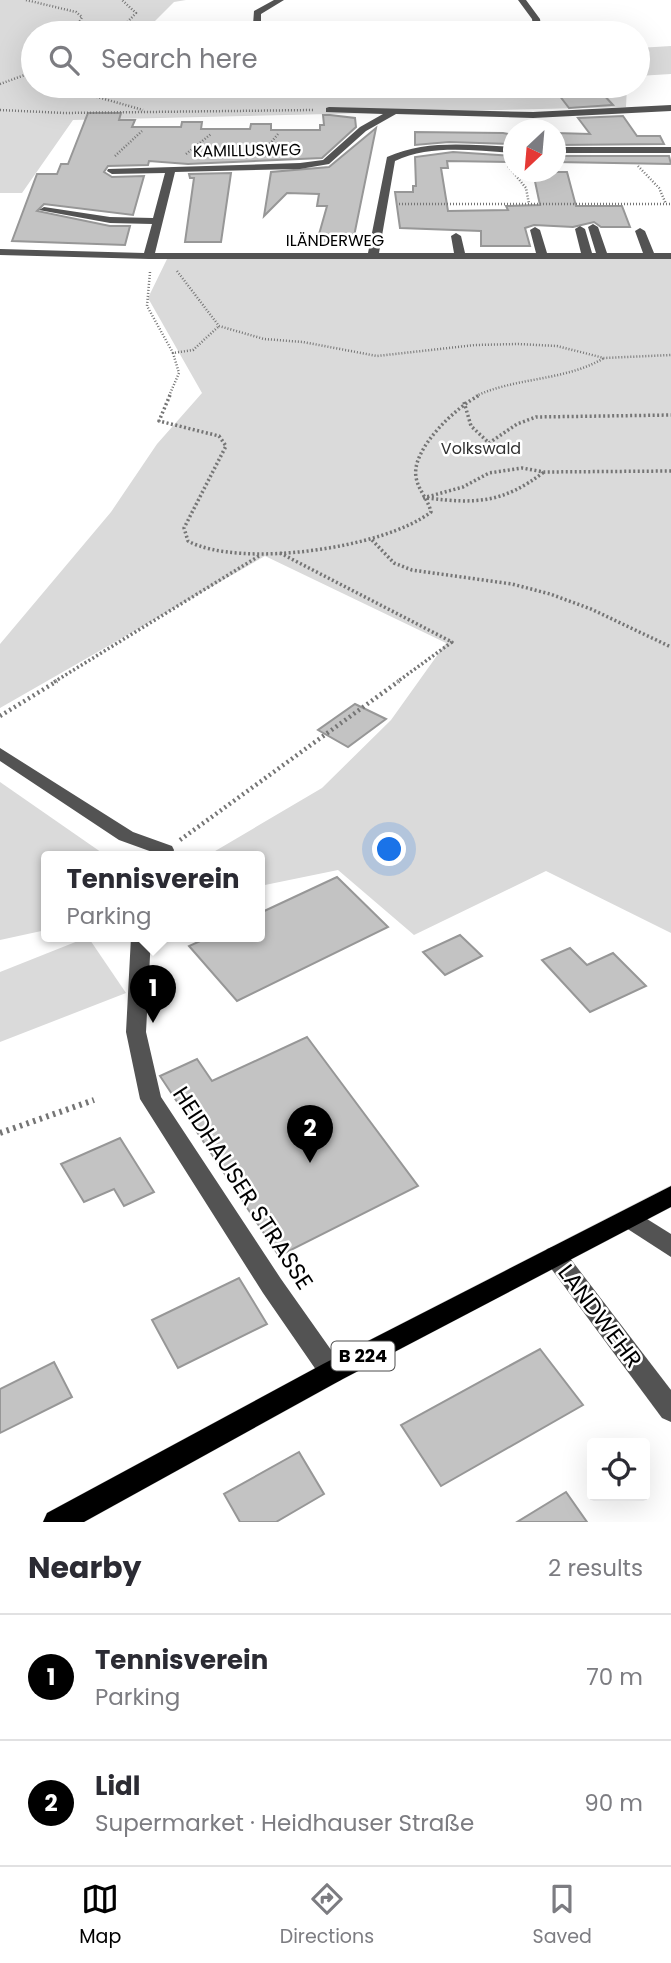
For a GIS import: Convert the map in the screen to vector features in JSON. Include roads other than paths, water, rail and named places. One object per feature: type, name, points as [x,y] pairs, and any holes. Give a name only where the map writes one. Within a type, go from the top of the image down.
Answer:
[{"type":"main road","name":"B 224","points":[[57,1522],[332,1373],[671,1196]]},
{"type":"street","points":[[257,21],[257,13],[280,0]]},
{"type":"street","points":[[522,0],[536,21]]},
{"type":"street","name":"KAMILLUSWEG","points":[[328,110],[555,115],[671,108]]},
{"type":"street","name":"KAMILLUSWEG","points":[[111,171],[300,166],[326,162],[363,129],[393,113]]},
{"type":"street","points":[[373,256],[388,164],[398,154],[426,149],[503,149]]},
{"type":"street","points":[[566,150],[671,150]]},
{"type":"street","points":[[149,256],[175,169]]},
{"type":"street","points":[[44,211],[110,220],[158,221]]},
{"type":"street","points":[[593,228],[603,256]]},
{"type":"street","points":[[580,229],[587,256]]},
{"type":"street","points":[[536,230],[542,256]]},
{"type":"street","points":[[640,230],[650,256]]},
{"type":"street","points":[[456,236],[460,256]]},
{"type":"street","name":"ILÄNDERWEG","points":[[0,252],[163,256],[246,250],[373,256],[671,256]]},
{"type":"street","points":[[0,752],[126,836],[158,851]]},
{"type":"street","name":"HEIDHAUSER STRASSE","points":[[141,942],[136,1032],[151,1099],[272,1286],[332,1373]]},
{"type":"street","points":[[631,1219],[671,1247]]},
{"type":"street","name":"LANDWEHR","points":[[555,1256],[671,1410]]},
{"type":"place","name":"Tennisverein","points":[[153,1023]]},
{"type":"place","name":"Lidl","points":[[310,1163]]},
{"type":"park label","name":"Volkswald","points":[[481,448]]}]
